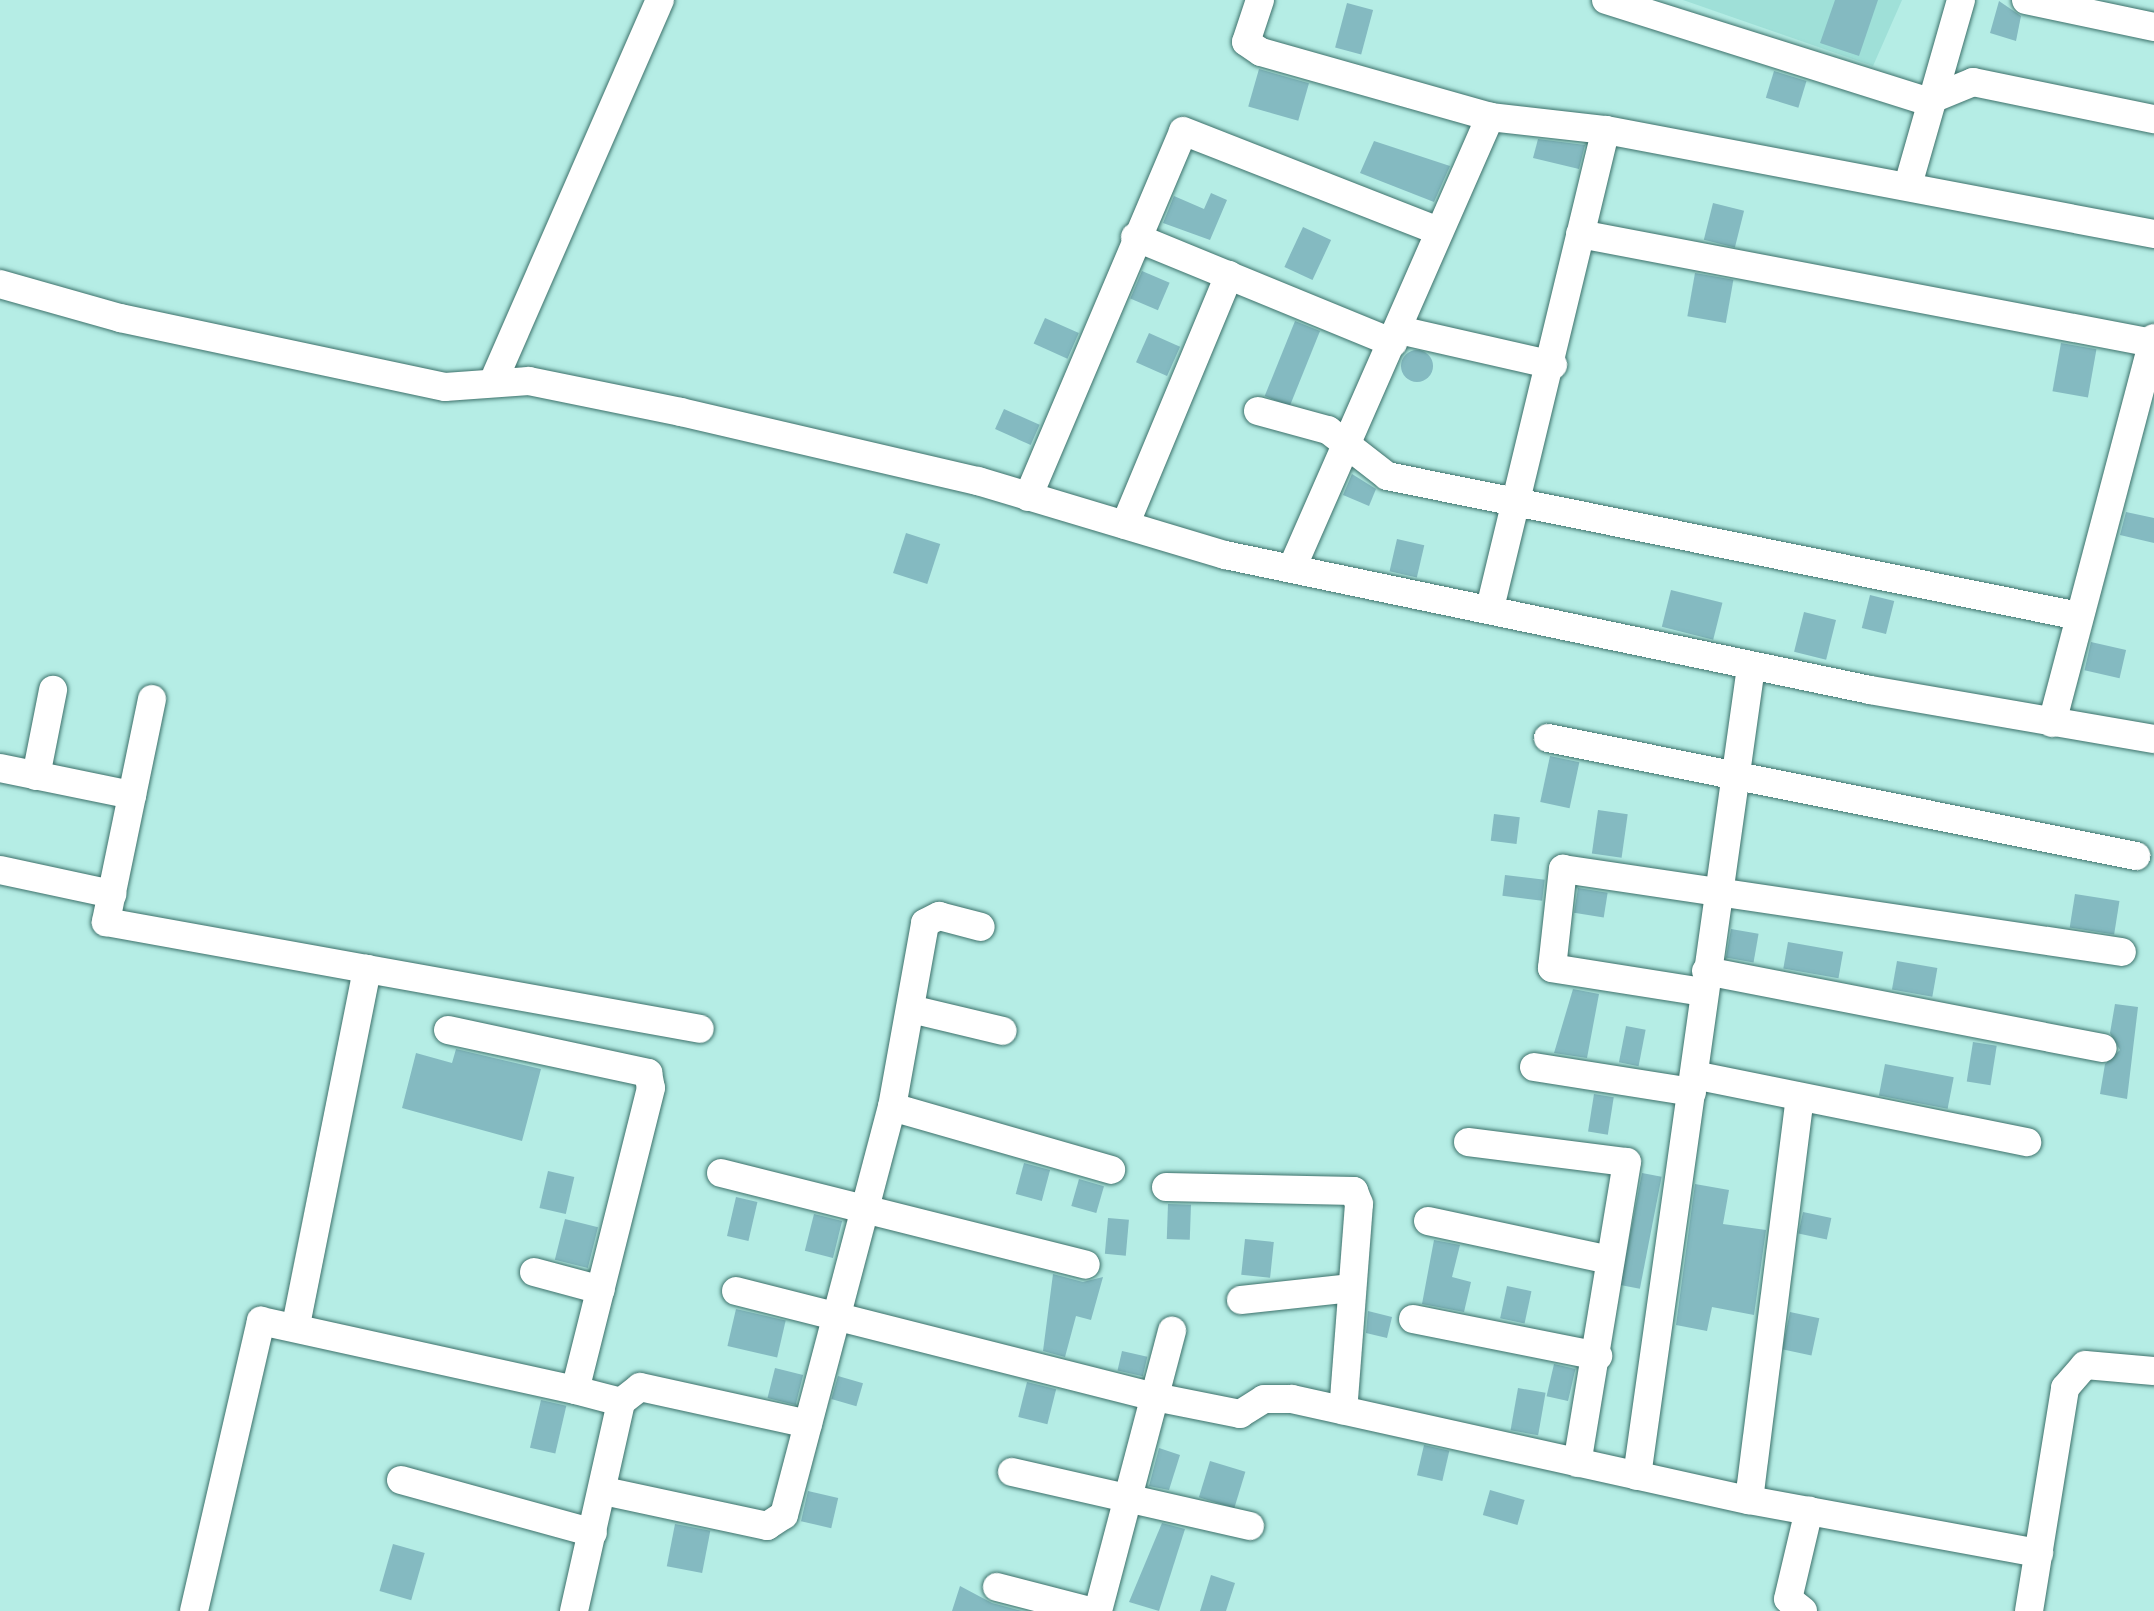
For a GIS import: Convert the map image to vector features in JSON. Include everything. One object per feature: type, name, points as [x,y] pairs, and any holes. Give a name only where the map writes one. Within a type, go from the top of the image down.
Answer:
[{"type":"street","points":[[493,382],[660,0]]},
{"type":"street","points":[[1260,0],[1246,42],[1261,52],[1490,117],[1606,130],[2154,234]]},
{"type":"street","points":[[1606,0],[1927,101],[1973,82],[2154,119]]},
{"type":"street","points":[[1908,185],[1927,101],[1961,0]]},
{"type":"street","points":[[2026,0],[2154,27]]},
{"type":"street","points":[[1292,568],[1343,444],[1396,336],[1438,231],[1490,117]]},
{"type":"street","points":[[1490,608],[1512,503],[1553,365],[1580,234],[1606,130]]},
{"type":"street","points":[[1028,497],[1135,237],[1183,131],[1438,231]]},
{"type":"street","points":[[1580,234],[2153,340],[2052,723]]},
{"type":"street","points":[[1135,237],[1396,336],[1553,365]]},
{"type":"street","points":[[1125,525],[1229,275]]},
{"type":"street","points":[[0,284],[372,373],[445,387],[529,381],[681,412],[1028,497],[1292,568],[1490,608],[1751,667],[2154,739]]},
{"type":"street","points":[[1258,411],[1328,430],[1387,476],[2079,616]]},
{"type":"street","points":[[1637,1476],[1693,1084],[1715,887],[1751,667]]},
{"type":"street","points":[[36,776],[53,690]]},
{"type":"street","points":[[152,699],[106,922],[700,1029]]},
{"type":"street","points":[[1548,738],[2136,856]]},
{"type":"street","points":[[0,768],[132,795]]},
{"type":"street","points":[[2103,1048],[1704,981],[1552,968],[1548,953],[1568,865],[2122,952]]},
{"type":"street","points":[[0,870],[112,894]]},
{"type":"street","points":[[604,1491],[773,1525],[784,1515],[892,1107],[915,1010],[929,916],[981,927]]},
{"type":"street","points":[[296,1325],[367,969]]},
{"type":"street","points":[[915,1010],[1003,1031]]},
{"type":"street","points":[[448,1030],[648,1073],[651,1088],[575,1390]]},
{"type":"street","points":[[1534,1067],[1800,1097],[2027,1142]]},
{"type":"street","points":[[1749,1500],[1800,1097]]},
{"type":"street","points":[[892,1107],[1111,1170]]},
{"type":"street","points":[[1468,1142],[1622,1157],[1598,1356],[1577,1463]]},
{"type":"street","points":[[721,1173],[1086,1265]]},
{"type":"street","points":[[1166,1187],[1354,1191],[1359,1204],[1343,1410]]},
{"type":"street","points":[[1428,1221],[1610,1260]]},
{"type":"street","points":[[534,1272],[601,1290]]},
{"type":"street","points":[[1241,1300],[1351,1288]]},
{"type":"street","points":[[736,1291],[1155,1397],[1240,1414],[1264,1399],[1343,1410],[1749,1500],[2039,1553]]},
{"type":"street","points":[[1413,1319],[1598,1356]]},
{"type":"street","points":[[194,1611],[251,1340],[261,1321],[296,1325],[621,1402]]},
{"type":"street","points":[[1098,1611],[1172,1331]]},
{"type":"street","points":[[2029,1611],[2065,1388],[2085,1365],[2154,1371]]},
{"type":"street","points":[[574,1611],[604,1491],[621,1402],[640,1387],[808,1424]]},
{"type":"street","points":[[1012,1472],[1250,1526]]},
{"type":"street","points":[[401,1480],[593,1533]]},
{"type":"street","points":[[1803,1611],[1788,1599],[1809,1510]]},
{"type":"street","points":[[997,1587],[1090,1611]]},
{"type":"shaded area","points":[[1683,0],[1902,0],[1873,66]]},
{"type":"building","points":[[1835,0],[1878,0],[1859,56],[1820,43]]},
{"type":"building","points":[[1999,1],[2021,16],[2016,41],[1990,33]]},
{"type":"building","points":[[1347,3],[1373,10],[1361,54],[1335,47]]},
{"type":"building","points":[[1259,69],[1309,83],[1298,121],[1248,106]]},
{"type":"building","points":[[1774,71],[1807,81],[1798,108],[1766,98]]},
{"type":"building","points":[[1538,139],[1585,145],[1579,169],[1533,158]]},
{"type":"building","points":[[1374,141],[1450,166],[1434,202],[1360,173]]},
{"type":"building","points":[[1211,193],[1227,200],[1210,240],[1163,223],[1174,196],[1204,209]]},
{"type":"building","points":[[1713,203],[1744,211],[1735,248],[1704,240]]},
{"type":"building","points":[[1303,227],[1331,240],[1313,280],[1284,267]]},
{"type":"building","points":[[1142,271],[1170,283],[1158,310],[1130,299]]},
{"type":"building","points":[[1695,273],[1733,280],[1726,323],[1687,316]]},
{"type":"building","points":[[1045,318],[1079,333],[1067,359],[1034,344]]},
{"type":"building","points":[[1295,321],[1320,331],[1290,406],[1265,396]]},
{"type":"building","points":[[1149,333],[1180,347],[1167,376],[1136,362]]},
{"type":"building","points":[[2061,343],[2096,349],[2088,398],[2052,391]]},
{"type":"building","points":[[1417,350],[1428,355],[1433,366],[1428,377],[1417,382],[1406,377],[1401,366],[1406,355]]},
{"type":"building","points":[[1004,409],[1040,425],[1031,445],[995,429]]},
{"type":"building","points":[[1352,474],[1376,489],[1369,506],[1343,495]]},
{"type":"building","points":[[2126,512],[2154,518],[2154,543],[2120,535]]},
{"type":"building","points":[[906,533],[940,544],[927,584],[893,573]]},
{"type":"building","points":[[1397,539],[1424,545],[1417,577],[1390,571]]},
{"type":"building","points":[[1671,590],[1722,603],[1713,640],[1662,627]]},
{"type":"building","points":[[1870,595],[1894,601],[1886,634],[1862,628]]},
{"type":"building","points":[[1804,612],[1836,620],[1826,660],[1794,652]]},
{"type":"building","points":[[2091,642],[2126,650],[2120,678],[2084,670]]},
{"type":"building","points":[[1550,756],[1579,762],[1570,808],[1540,802]]},
{"type":"building","points":[[1598,810],[1628,814],[1622,858],[1592,854]]},
{"type":"building","points":[[1494,814],[1520,817],[1517,844],[1491,841]]},
{"type":"building","points":[[1505,875],[1545,880],[1542,901],[1502,896]]},
{"type":"building","points":[[1578,888],[1608,893],[1604,917],[1574,913]]},
{"type":"building","points":[[2075,894],[2119,901],[2114,935],[2070,928]]},
{"type":"building","points":[[1731,929],[1759,934],[1754,962],[1726,958]]},
{"type":"building","points":[[1788,942],[1843,952],[1838,978],[1783,969]]},
{"type":"building","points":[[1897,961],[1937,968],[1932,997],[1892,990]]},
{"type":"building","points":[[1573,989],[1599,994],[1587,1058],[1554,1053]]},
{"type":"building","points":[[2115,1004],[2138,1007],[2127,1099],[2100,1094],[2105,1064],[2120,1050],[2110,1033]]},
{"type":"building","points":[[1626,1026],[1646,1030],[1639,1066],[1619,1062]]},
{"type":"building","points":[[1973,1042],[1997,1046],[1990,1085],[1967,1082]]},
{"type":"building","points":[[456,1049],[541,1069],[522,1141],[402,1108],[416,1053],[452,1063]]},
{"type":"building","points":[[1885,1064],[1954,1077],[1948,1109],[1879,1095]]},
{"type":"building","points":[[1594,1094],[1614,1097],[1608,1135],[1588,1132]]},
{"type":"building","points":[[1024,1163],[1050,1170],[1042,1201],[1016,1194]]},
{"type":"building","points":[[548,1171],[574,1177],[566,1214],[539,1208]]},
{"type":"building","points":[[1642,1173],[1662,1177],[1640,1289],[1620,1285]]},
{"type":"building","points":[[1079,1179],[1104,1186],[1096,1213],[1071,1206]]},
{"type":"building","points":[[1695,1184],[1729,1190],[1723,1224],[1766,1230],[1754,1315],[1712,1307],[1707,1331],[1676,1325]]},
{"type":"building","points":[[736,1197],[757,1202],[748,1241],[727,1236]]},
{"type":"building","points":[[1168,1204],[1191,1205],[1190,1240],[1167,1239]]},
{"type":"building","points":[[1803,1212],[1831,1218],[1827,1240],[1798,1234]]},
{"type":"building","points":[[814,1214],[842,1221],[833,1258],[805,1251]]},
{"type":"building","points":[[1108,1218],[1129,1220],[1126,1256],[1105,1254]]},
{"type":"building","points":[[565,1219],[598,1227],[588,1268],[555,1260]]},
{"type":"building","points":[[1245,1239],[1274,1242],[1270,1278],[1241,1275]]},
{"type":"building","points":[[1434,1240],[1460,1245],[1452,1277],[1471,1282],[1464,1312],[1422,1304]]},
{"type":"building","points":[[1053,1274],[1083,1282],[1103,1277],[1091,1320],[1076,1316],[1065,1357],[1043,1351]]},
{"type":"building","points":[[1507,1286],[1531,1291],[1525,1323],[1500,1318]]},
{"type":"building","points":[[736,1309],[786,1320],[777,1357],[727,1346]]},
{"type":"building","points":[[1368,1311],[1392,1317],[1387,1338],[1366,1333]]},
{"type":"building","points":[[1790,1312],[1819,1318],[1811,1355],[1782,1349]]},
{"type":"building","points":[[1122,1351],[1147,1357],[1143,1376],[1118,1370]]},
{"type":"building","points":[[1554,1364],[1575,1369],[1568,1401],[1547,1396]]},
{"type":"building","points":[[775,1368],[803,1375],[796,1405],[768,1398]]},
{"type":"building","points":[[838,1376],[863,1383],[856,1406],[831,1399]]},
{"type":"building","points":[[1027,1382],[1056,1389],[1047,1424],[1018,1417]]},
{"type":"building","points":[[1518,1388],[1546,1393],[1538,1435],[1511,1430]]},
{"type":"building","points":[[541,1400],[566,1406],[555,1454],[530,1448]]},
{"type":"building","points":[[1424,1445],[1449,1451],[1442,1481],[1417,1475]]},
{"type":"building","points":[[1159,1448],[1180,1455],[1169,1490],[1149,1486]]},
{"type":"building","points":[[1210,1461],[1245,1472],[1234,1508],[1199,1497]]},
{"type":"building","points":[[1490,1490],[1525,1500],[1517,1525],[1483,1515]]},
{"type":"building","points":[[808,1491],[838,1498],[831,1528],[801,1521]]},
{"type":"building","points":[[1162,1523],[1185,1529],[1159,1611],[1129,1602]]},
{"type":"building","points":[[675,1524],[710,1531],[702,1573],[667,1566]]},
{"type":"building","points":[[393,1544],[425,1553],[411,1600],[379,1591]]},
{"type":"building","points":[[1211,1575],[1235,1583],[1226,1611],[1200,1611]]},
{"type":"building","points":[[960,1586],[992,1603],[1022,1611],[952,1611]]}]
